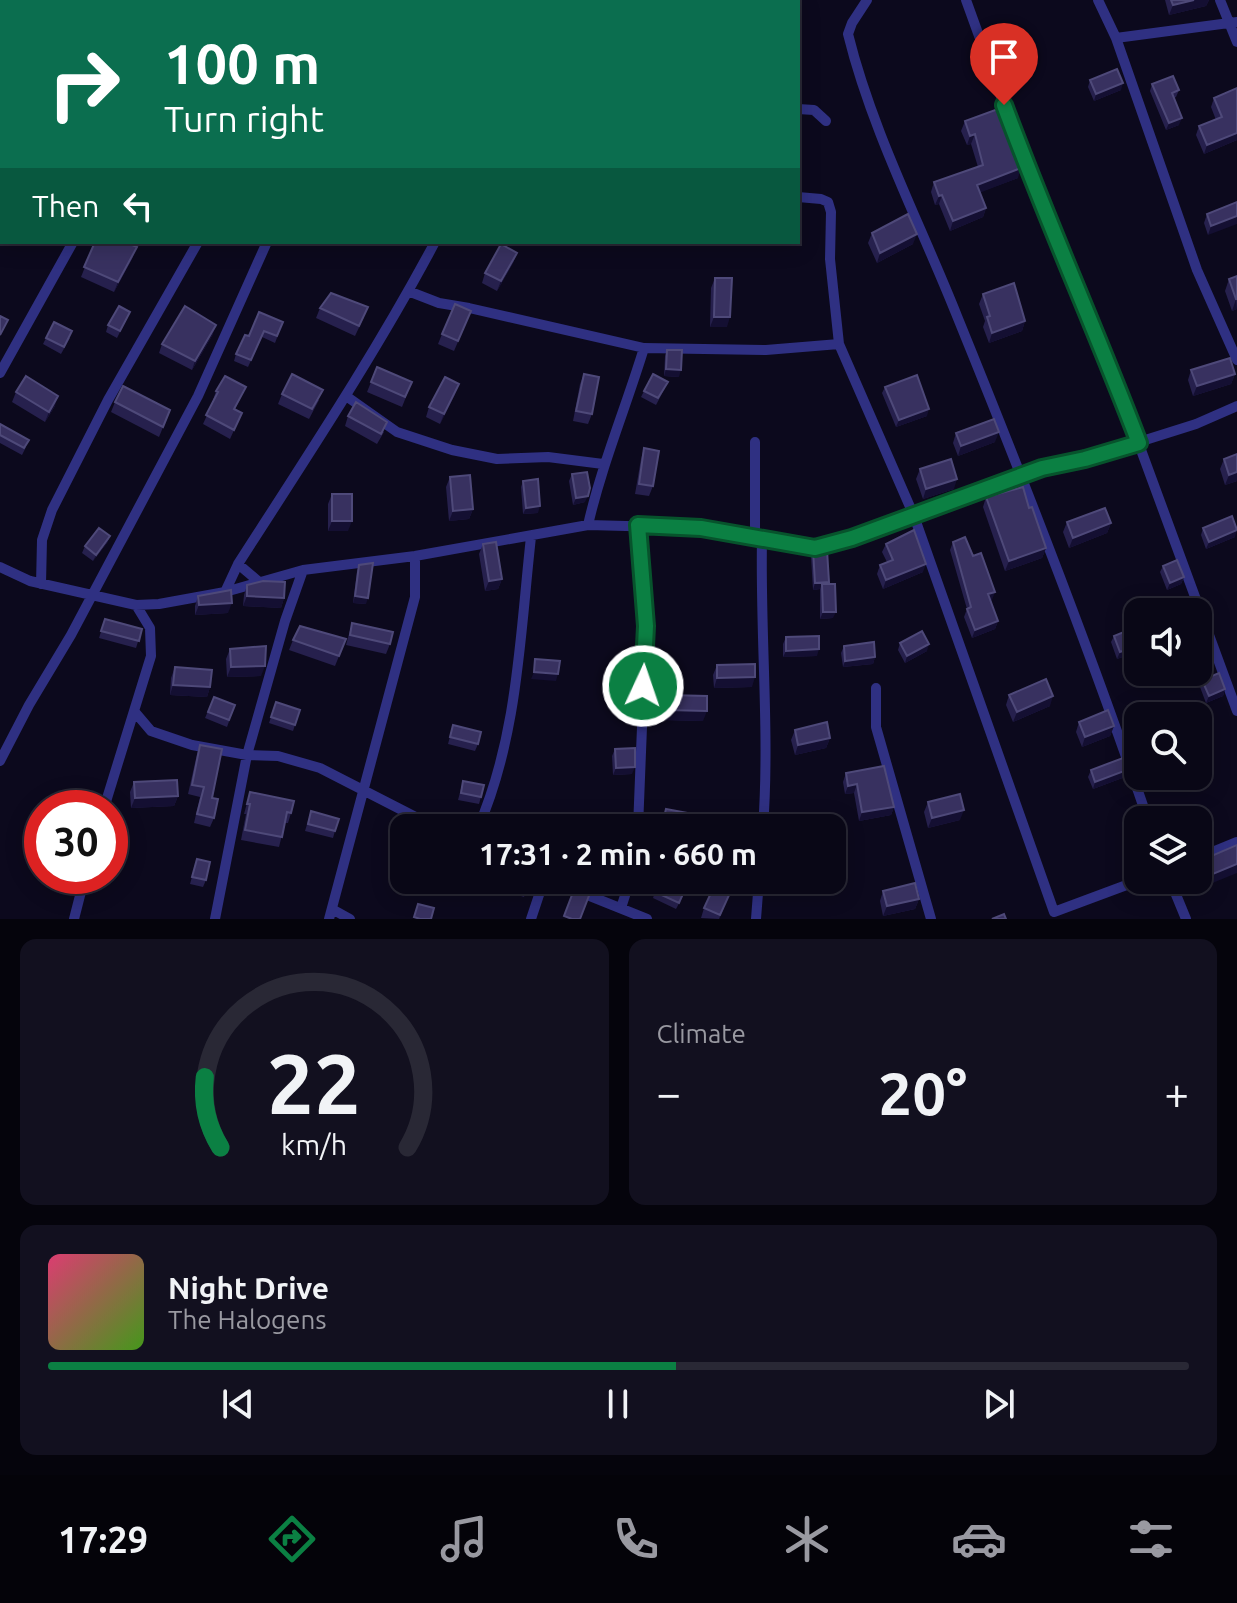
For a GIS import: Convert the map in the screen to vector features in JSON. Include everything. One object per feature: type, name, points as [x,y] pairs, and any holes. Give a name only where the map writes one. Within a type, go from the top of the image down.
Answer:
[{"type":"street","points":[[867,0],[848,34],[871,107],[1022,476],[1109,704],[1143,806]]},
{"type":"street","points":[[966,0],[1033,185],[1112,371],[1237,711]]},
{"type":"street","points":[[1098,0],[1116,38],[1197,270],[1237,360]]},
{"type":"street","points":[[1220,0],[1234,23],[1237,42]]},
{"type":"street","points":[[1116,38],[1234,23]]},
{"type":"street","points":[[800,109],[814,110],[826,121]]},
{"type":"street","points":[[800,197],[828,202],[831,212],[830,259],[839,344],[914,516],[1055,916],[1124,887]]},
{"type":"street","points":[[0,373],[72,244]]},
{"type":"street","points":[[41,584],[42,540],[52,510],[108,400],[197,244]]},
{"type":"street","points":[[0,761],[198,396],[266,244]]},
{"type":"street","points":[[225,592],[238,564],[346,396],[434,244]]},
{"type":"street","points":[[408,291],[439,303],[644,348],[766,350],[839,344]]},
{"type":"street","points":[[588,525],[603,464],[623,417],[644,348]]},
{"type":"street","points":[[346,396],[397,432],[452,450],[497,459],[548,457],[603,464]]},
{"type":"street","points":[[0,567],[41,584],[136,605],[225,592],[303,570],[415,556],[588,525],[701,528],[815,548],[1022,476],[1196,424],[1237,406]]},
{"type":"street","points":[[755,442],[767,719],[764,814]]},
{"type":"street","points":[[638,525],[646,626],[639,814]]},
{"type":"street","points":[[484,814],[494,790],[508,732],[518,668],[531,537]]},
{"type":"street","points":[[350,919],[330,914],[415,597],[415,556]]},
{"type":"street","points":[[238,564],[258,581]]},
{"type":"street","points":[[215,919],[247,755],[285,621],[303,570]]},
{"type":"street","points":[[110,790],[151,656],[150,628],[159,604]]},
{"type":"street","points":[[136,605],[150,628]]},
{"type":"street","points":[[876,688],[876,727],[931,919]]},
{"type":"street","points":[[134,711],[151,731],[192,745],[298,761],[410,814]]},
{"type":"street","points":[[1212,852],[1237,842]]},
{"type":"street","points":[[74,919],[80,894]]},
{"type":"street","points":[[531,919],[539,894]]},
{"type":"street","points":[[586,894],[647,919]]},
{"type":"street","points":[[621,908],[626,894]]},
{"type":"street","points":[[756,919],[758,894]]},
{"type":"street","points":[[1176,894],[1186,919]]},
{"type":"building","points":[[1171,0],[1194,0],[1173,5]]},
{"type":"building","points":[[1117,69],[1123,83],[1096,94],[1090,80]]},
{"type":"building","points":[[1173,76],[1179,90],[1172,93],[1182,118],[1169,123],[1152,84]]},
{"type":"building","points":[[1237,88],[1237,133],[1207,145],[1199,126],[1222,117],[1214,98]]},
{"type":"building","points":[[998,109],[1021,168],[977,185],[986,208],[953,221],[934,182],[983,165],[975,134],[970,136],[965,121]]},
{"type":"building","points":[[1237,202],[1237,216],[1211,226],[1207,214]]},
{"type":"building","points":[[908,214],[917,234],[880,253],[872,233]]},
{"type":"building","points":[[94,244],[130,244],[137,247],[118,282],[84,267]]},
{"type":"building","points":[[501,244],[517,253],[501,281],[485,273]]},
{"type":"building","points":[[1237,276],[1237,299],[1236,299],[1229,279]]},
{"type":"building","points":[[715,278],[732,278],[730,317],[714,317]]},
{"type":"building","points":[[1014,283],[1025,321],[992,333],[983,294]]},
{"type":"building","points":[[331,293],[368,307],[359,326],[320,308]]},
{"type":"building","points":[[455,304],[471,311],[458,341],[442,334]]},
{"type":"building","points":[[119,306],[130,312],[120,331],[108,325]]},
{"type":"building","points":[[185,306],[216,325],[195,361],[162,344]]},
{"type":"building","points":[[259,312],[283,322],[277,336],[264,331],[251,360],[236,354],[245,335],[249,336]]},
{"type":"building","points":[[0,316],[8,320],[0,335]]},
{"type":"building","points":[[54,322],[72,331],[64,347],[46,338]]},
{"type":"building","points":[[667,350],[682,350],[681,370],[666,369]]},
{"type":"building","points":[[1230,358],[1235,374],[1197,386],[1191,370]]},
{"type":"building","points":[[377,367],[412,382],[405,397],[371,382]]},
{"type":"building","points":[[292,374],[323,390],[312,409],[282,394]]},
{"type":"building","points":[[584,374],[599,377],[592,414],[576,411]]},
{"type":"building","points":[[653,374],[668,382],[658,398],[644,391]]},
{"type":"building","points":[[917,375],[929,409],[899,420],[885,387]]},
{"type":"building","points":[[26,376],[58,396],[49,412],[16,392]]},
{"type":"building","points":[[225,376],[246,387],[234,409],[242,413],[234,430],[206,415]]},
{"type":"building","points":[[445,377],[459,384],[444,414],[429,407]]},
{"type":"building","points":[[123,386],[170,410],[163,427],[115,402]]},
{"type":"building","points":[[356,402],[387,422],[381,434],[348,416]]},
{"type":"building","points":[[994,419],[999,432],[961,446],[956,433]]},
{"type":"building","points":[[0,424],[29,440],[24,448],[0,435]]},
{"type":"building","points":[[644,448],[659,451],[653,486],[639,484]]},
{"type":"building","points":[[1237,454],[1237,472],[1229,475],[1224,459]]},
{"type":"building","points":[[951,459],[957,479],[926,489],[920,469]]},
{"type":"building","points":[[587,472],[588,496],[576,498],[572,474]]},
{"type":"building","points":[[470,475],[473,509],[453,511],[450,477]]},
{"type":"building","points":[[538,479],[540,506],[526,508],[523,481]]},
{"type":"building","points":[[1023,487],[1046,548],[1009,561],[986,497]]},
{"type":"building","points":[[332,494],[352,494],[352,521],[332,521]]},
{"type":"building","points":[[1105,508],[1111,523],[1073,538],[1067,522]]},
{"type":"building","points":[[1232,516],[1237,530],[1209,542],[1203,528]]},
{"type":"building","points":[[99,528],[110,536],[96,555],[85,546]]},
{"type":"building","points":[[914,530],[926,564],[886,580],[880,565],[893,560],[886,544]]},
{"type":"building","points":[[965,537],[973,556],[981,553],[995,592],[988,594],[998,621],[975,630],[967,609],[971,607],[953,542]]},
{"type":"building","points":[[496,542],[502,579],[489,581],[483,544]]},
{"type":"building","points":[[813,550],[827,550],[829,582],[815,583]]},
{"type":"building","points":[[1177,560],[1184,577],[1170,583],[1163,566]]},
{"type":"building","points":[[373,563],[368,598],[355,596],[359,565]]},
{"type":"building","points":[[263,581],[285,582],[284,598],[247,596],[247,585]]},
{"type":"building","points":[[822,584],[835,584],[836,612],[823,612]]},
{"type":"building","points":[[231,590],[232,603],[199,605],[198,596]]},
{"type":"building","points":[[105,619],[142,629],[139,641],[101,631]]},
{"type":"building","points":[[352,623],[393,632],[390,644],[350,635]]},
{"type":"building","points":[[300,626],[346,639],[339,656],[293,640]]},
{"type":"building","points":[[922,631],[929,644],[907,656],[900,643]]},
{"type":"building","points":[[1124,632],[1124,651],[1120,652],[1114,636]]},
{"type":"building","points":[[819,636],[819,649],[786,651],[786,637]]},
{"type":"building","points":[[874,642],[875,657],[845,661],[844,646]]},
{"type":"building","points":[[266,646],[265,666],[231,667],[230,649]]},
{"type":"building","points":[[535,659],[560,661],[558,674],[534,672]]},
{"type":"building","points":[[755,664],[755,677],[717,678],[717,665]]},
{"type":"building","points":[[175,667],[212,670],[210,687],[173,685]]},
{"type":"building","points":[[1219,673],[1225,689],[1209,696],[1205,686],[1212,686],[1212,676]]},
{"type":"building","points":[[1046,679],[1053,696],[1017,712],[1009,695]]},
{"type":"building","points":[[667,695],[707,696],[707,711],[667,710]]},
{"type":"building","points":[[214,697],[235,705],[229,720],[208,712]]},
{"type":"building","points":[[276,702],[300,710],[295,725],[271,717]]},
{"type":"building","points":[[1108,710],[1114,726],[1085,737],[1079,722]]},
{"type":"building","points":[[827,722],[830,738],[798,745],[795,730]]},
{"type":"building","points":[[453,725],[481,732],[478,744],[450,737]]},
{"type":"building","points":[[200,745],[222,749],[212,798],[218,799],[214,818],[197,814],[204,787],[192,785]]},
{"type":"building","points":[[635,748],[635,767],[616,768],[615,749]]},
{"type":"building","points":[[1123,758],[1124,761],[1124,771],[1095,782],[1091,770]]},
{"type":"building","points":[[884,766],[894,807],[862,812],[857,784],[848,786],[846,773]]},
{"type":"building","points":[[177,780],[178,796],[135,798],[134,782]]},
{"type":"building","points":[[463,781],[484,785],[481,797],[461,793]]},
{"type":"building","points":[[250,792],[294,801],[291,813],[287,812],[282,837],[245,830]]},
{"type":"building","points":[[960,794],[964,810],[932,818],[928,802]]},
{"type":"building","points":[[666,809],[693,814],[665,814]]},
{"type":"building","points":[[311,811],[339,819],[335,831],[308,824]]},
{"type":"building","points":[[1237,845],[1237,864],[1212,874],[1212,856]]},
{"type":"building","points":[[197,859],[210,862],[206,880],[192,877]]},
{"type":"building","points":[[915,883],[919,899],[887,906],[883,891]]},
{"type":"building","points":[[572,894],[590,894],[580,919],[564,916]]},
{"type":"building","points":[[659,894],[683,894],[679,903]]},
{"type":"building","points":[[710,894],[730,894],[720,915],[704,908]]},
{"type":"building","points":[[418,904],[434,908],[431,919],[414,917]]},
{"type":"route","points":[[643,686],[646,626],[638,525],[701,528],[815,548],[852,538],[1042,468],[1139,443],[1033,185],[1004,105]]}]
